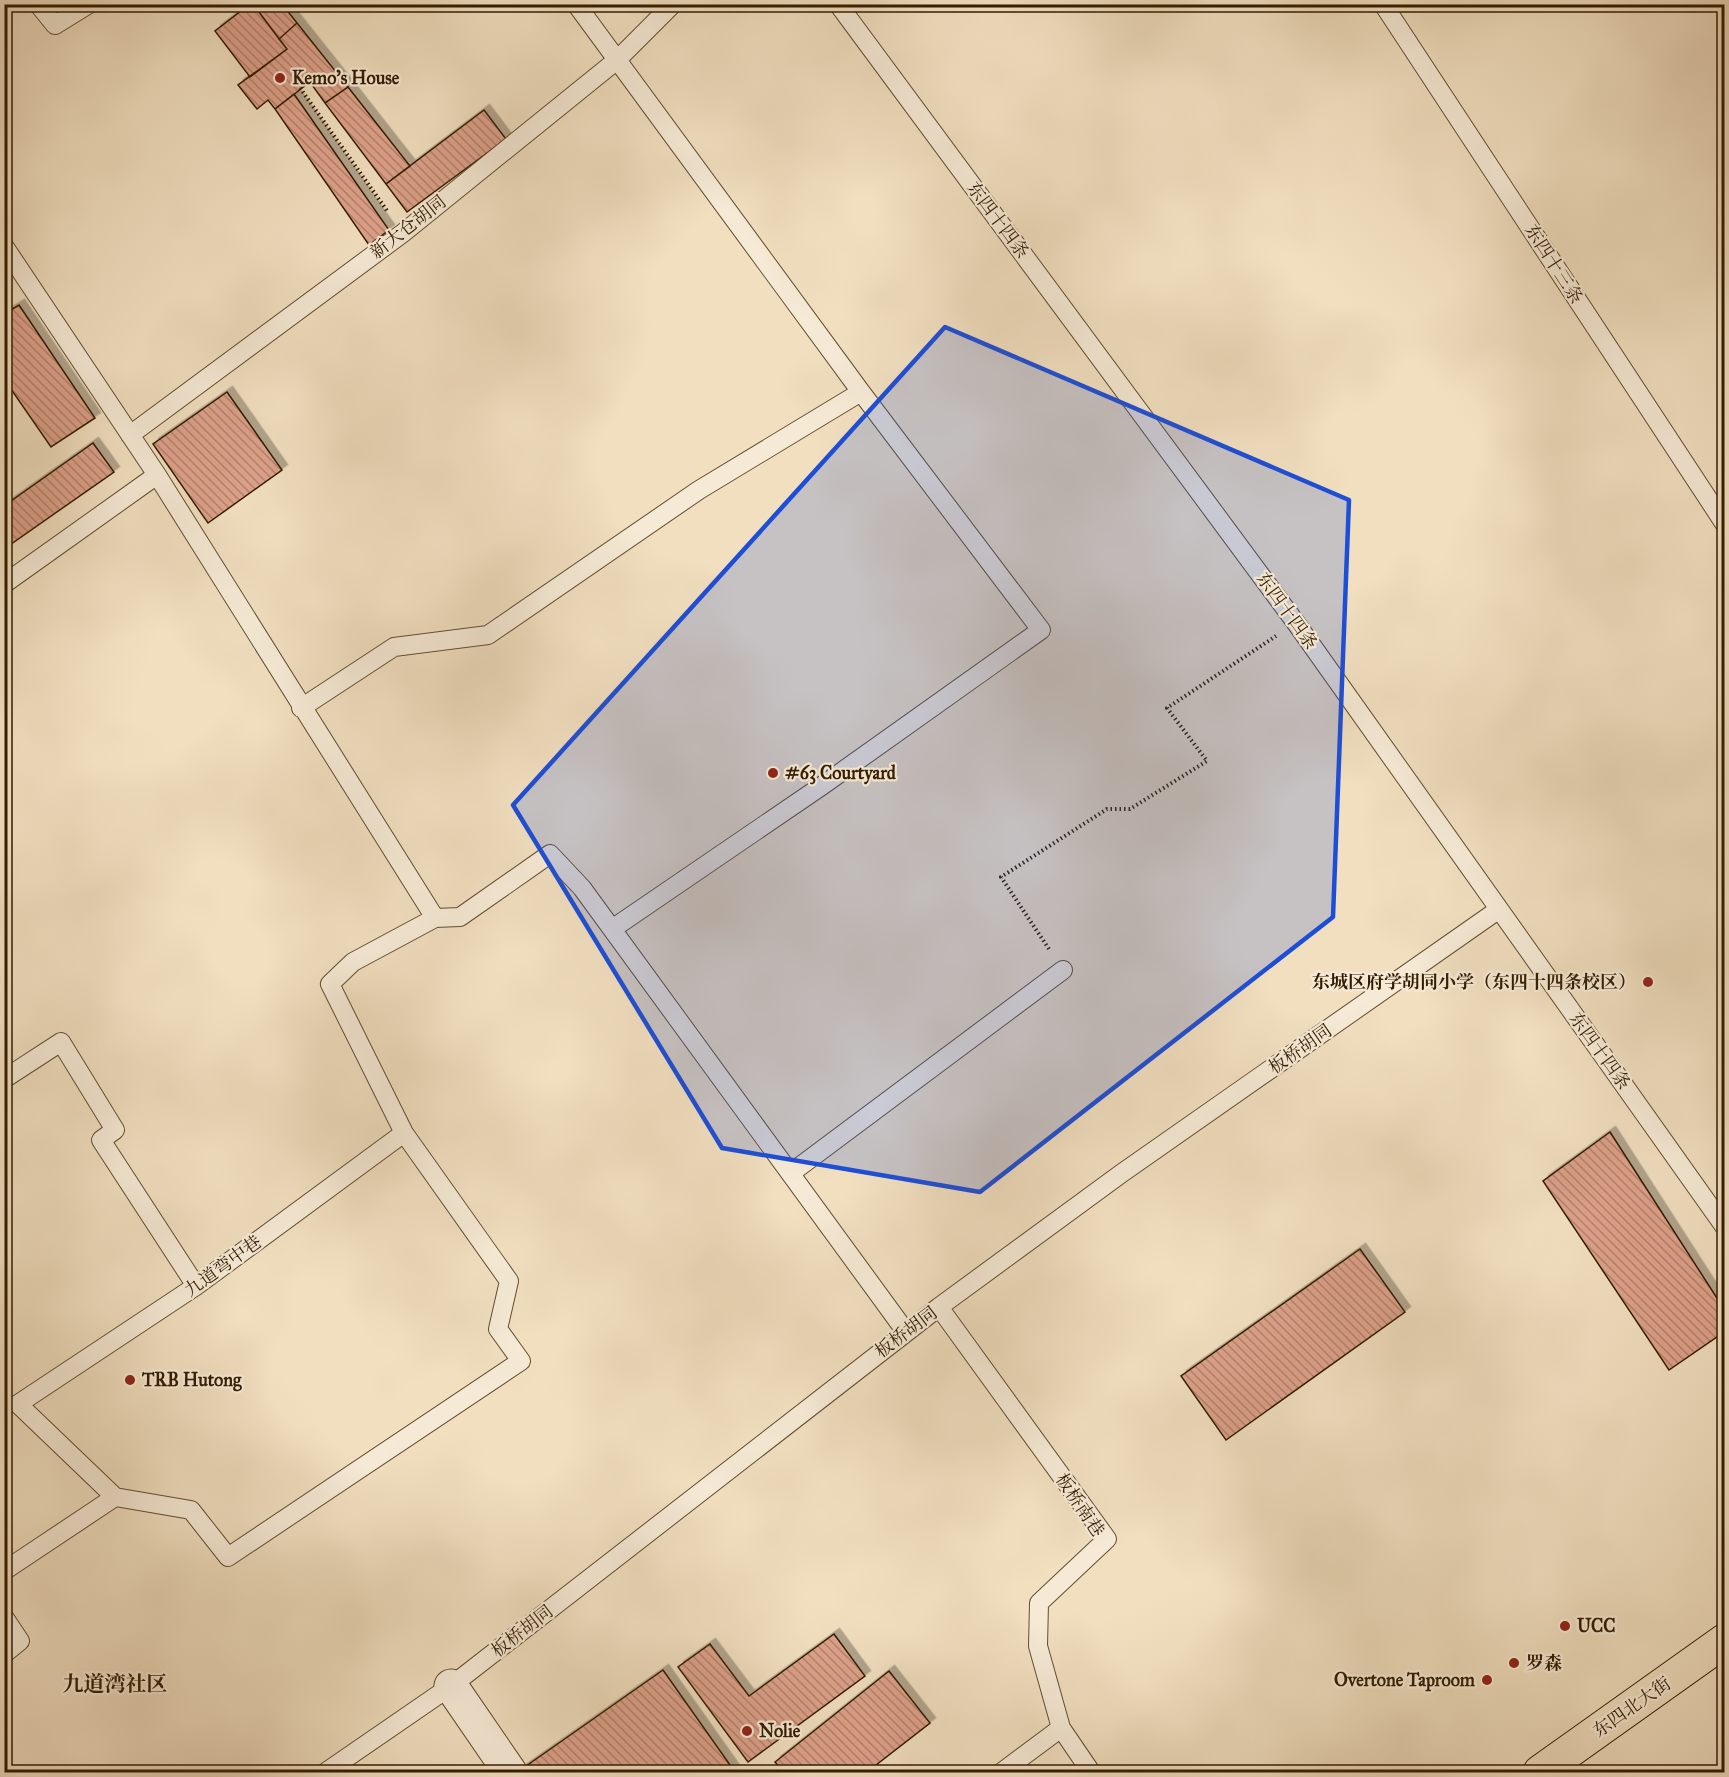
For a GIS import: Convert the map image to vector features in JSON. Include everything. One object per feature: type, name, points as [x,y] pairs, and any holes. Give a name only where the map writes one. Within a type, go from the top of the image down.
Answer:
[{"type":"main road","name":"东四北大街","points":[[1540,1773],[1725,1641]]},
{"type":"street","points":[[450,1686],[510,1773]]},
{"type":"lane","points":[[38,4],[55,25],[89,4]]},
{"type":"lane","points":[[576,4],[861,392],[1041,630],[612,929]]},
{"type":"lane","name":"新大仓胡同","points":[[130,435],[403,233],[617,60],[673,4]]},
{"type":"lane","name":"东四十四条","points":[[838,4],[1296,623],[1725,1226]]},
{"type":"lane","name":"东四十三条","points":[[1383,4],[1725,523]]},
{"type":"lane","points":[[4,246],[157,475],[301,708],[435,918]]},
{"type":"lane","points":[[301,708],[394,647],[488,636],[699,490],[861,392]]},
{"type":"lane","points":[[4,584],[157,475]]},
{"type":"lane","points":[[4,1571],[116,1497],[191,1510],[228,1557],[521,1361],[498,1329],[509,1281],[404,1133],[330,984],[353,963],[435,918],[460,917],[550,854],[582,888],[906,1332]]},
{"type":"lane","name":"板桥胡同","points":[[326,1773],[450,1686],[939,1307],[1122,1173],[1498,910]]},
{"type":"lane","points":[[791,1173],[1063,970]]},
{"type":"lane","points":[[4,1079],[61,1042],[114,1130],[101,1140],[196,1286]]},
{"type":"lane","name":"九道弯中巷","points":[[116,1497],[11,1400],[196,1286],[404,1133]]},
{"type":"lane","name":"板桥南巷","points":[[939,1307],[1107,1539],[1039,1603],[1038,1646],[1061,1728],[1091,1773]]},
{"type":"lane","points":[[4,1617],[20,1641],[4,1654]]},
{"type":"lane","points":[[1002,1773],[1061,1728]]},
{"type":"path","points":[[300,88],[403,233]]},
{"type":"path","points":[[1063,970],[1001,878],[1107,809],[1130,809],[1208,761],[1167,708],[1296,623]]},
{"type":"highlighted area","points":[[945,327],[1349,500],[1333,917],[980,1192],[722,1148],[513,805]]},
{"type":"building","points":[[253,4],[287,49],[250,77],[215,31]]},
{"type":"building","points":[[253,4],[282,4],[297,23],[279,39]]},
{"type":"building","points":[[297,23],[348,87],[325,103],[310,82],[275,109],[268,100],[257,109],[238,85],[287,49],[279,39]]},
{"type":"building","points":[[348,87],[410,166],[386,184],[325,103]]},
{"type":"building","points":[[294,94],[389,230],[369,245],[275,109]]},
{"type":"building","points":[[484,110],[506,139],[407,212],[386,184]]},
{"type":"building","points":[[19,305],[95,418],[51,447],[4,379],[4,314]]},
{"type":"building","points":[[227,392],[282,470],[208,523],[153,444]]},
{"type":"building","points":[[93,443],[114,472],[4,549],[4,506]]},
{"type":"building","points":[[1610,1132],[1724,1309],[1724,1332],[1669,1370],[1543,1181]]},
{"type":"building","points":[[1360,1249],[1405,1312],[1226,1440],[1181,1376]]},
{"type":"building","points":[[834,1634],[865,1676],[748,1762],[678,1667],[710,1644],[749,1696]]},
{"type":"building","points":[[663,1670],[735,1772],[519,1771]]},
{"type":"building","points":[[889,1671],[930,1723],[867,1772],[784,1772],[775,1762]]},
{"type":"place","name":"Kemo's House","points":[[280,78]]},
{"type":"place","name":"#63 Courtyard","points":[[773,773]]},
{"type":"place","name":"东城区府学胡同小学（东四十四条校区）","points":[[1648,982]]},
{"type":"place","name":"TRB Hutong","points":[[130,1380]]},
{"type":"place","name":"UCC","points":[[1565,1626]]},
{"type":"place","name":"罗森","points":[[1514,1663]]},
{"type":"place","name":"Overtone Taproom","points":[[1487,1680]]},
{"type":"place","name":"Nolie","points":[[747,1731]]},
{"type":"district","name":"九道湾社区","points":[[115,1684]]}]
